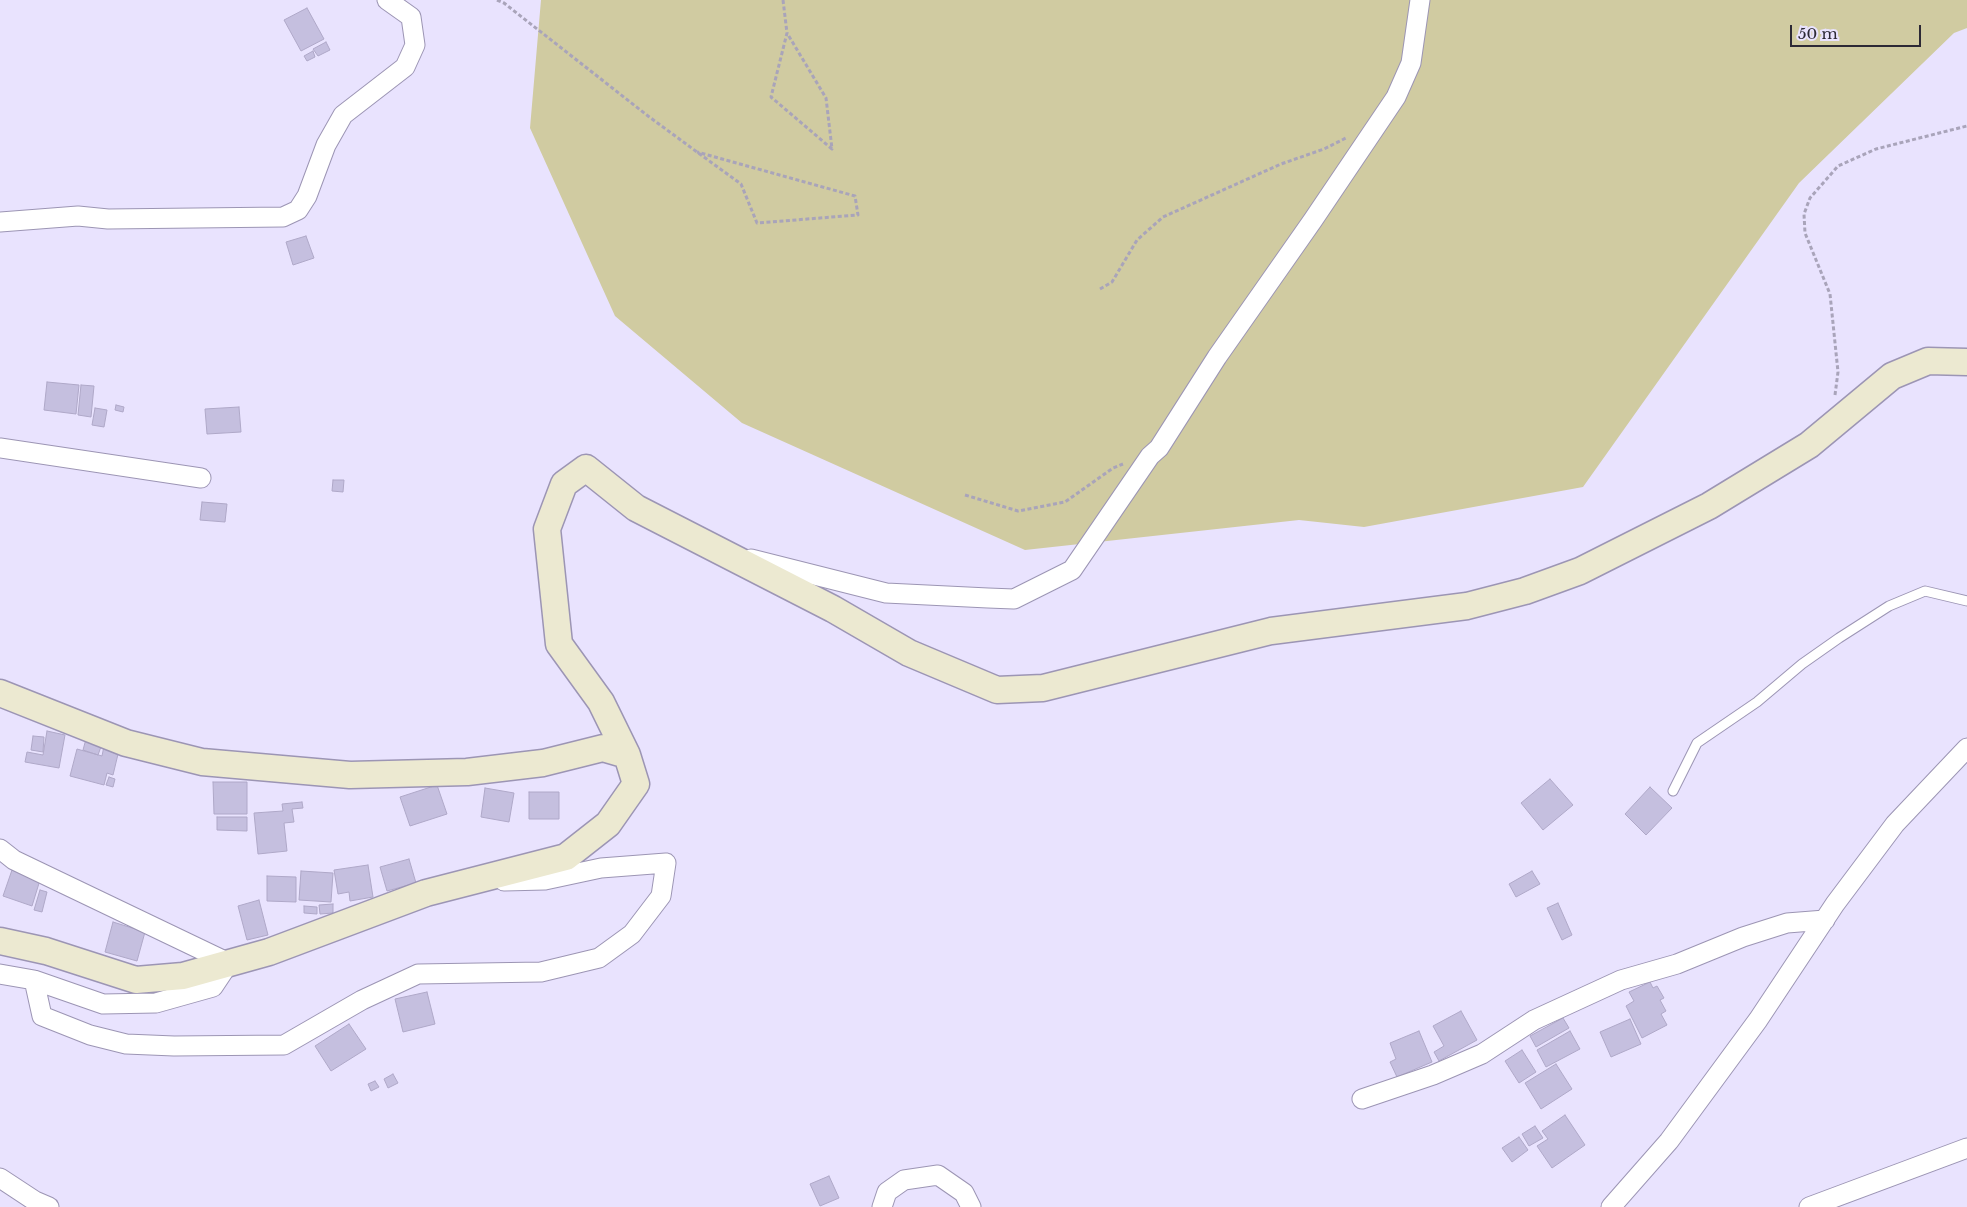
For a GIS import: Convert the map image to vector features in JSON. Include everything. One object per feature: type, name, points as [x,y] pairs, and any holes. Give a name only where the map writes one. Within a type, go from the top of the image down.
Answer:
[{"type":"street","points":[[0,222],[78,216],[108,219],[283,217],[298,210],[307,196],[326,145],[343,115],[405,67],[415,45],[411,17],[387,0]]},
{"type":"street","points":[[716,550],[886,593],[1014,599],[1072,570],[1150,456],[1159,448],[1217,356],[1313,220],[1396,97],[1411,63],[1420,0]]},
{"type":"street","points":[[0,941],[46,951],[136,980],[184,976],[269,952],[426,893],[566,857],[608,824],[636,784],[627,755],[601,702],[558,644],[547,529],[564,484],[586,468],[636,508],[833,609],[909,653],[997,690],[1042,688],[1271,631],[1466,606],[1525,592],[1580,571],[1709,506],[1809,445],[1830,425],[1892,376],[1928,361],[1967,362]]},
{"type":"street","points":[[0,448],[201,478]]},
{"type":"street","points":[[0,693],[126,743],[202,762],[350,775],[467,772],[544,763],[603,748],[627,755]]},
{"type":"street","points":[[1611,1207],[1669,1140],[1758,1020],[1824,920],[1895,824],[1967,748]]},
{"type":"street","points":[[0,849],[14,860],[229,963]]},
{"type":"street","points":[[34,980],[42,1016],[90,1035],[126,1044],[145,1045],[284,1045],[354,1004],[418,974],[541,972],[599,958],[632,934],[661,896],[666,863],[600,868],[545,880],[470,882]]},
{"type":"street","points":[[1362,1098],[1433,1075],[1482,1054],[1534,1020],[1621,980],[1678,964],[1743,937],[1787,922],[1824,920]]},
{"type":"street","points":[[0,974],[34,980],[103,1004],[156,1003],[213,987],[229,963]]},
{"type":"street","points":[[1809,1207],[1967,1148]]},
{"type":"street","points":[[882,1207],[887,1192],[904,1180],[938,1175],[964,1193],[971,1207]]},
{"type":"street","points":[[0,1178],[35,1201],[49,1207]]},
{"type":"lane","points":[[1672,790],[1696,744],[1757,702],[1802,664],[1839,638],[1889,606],[1924,591],[1967,601]]},
{"type":"path","points":[[497,0],[504,3],[697,152],[741,184],[757,223],[858,215],[855,196],[697,152]]},
{"type":"path","points":[[783,0],[787,33],[772,96],[832,149],[826,98],[787,33]]},
{"type":"path","points":[[1100,289],[1112,282],[1137,240],[1163,216],[1281,164],[1324,148],[1378,123]]},
{"type":"path","points":[[1830,425],[1838,372],[1830,294],[1805,233],[1804,214],[1810,198],[1838,166],[1868,152],[1925,135],[1967,126]]},
{"type":"path","points":[[965,495],[1018,511],[1065,502],[1113,468],[1150,456]]},
{"type":"shaded area","points":[[541,0],[1967,0],[1967,28],[1954,33],[1799,183],[1583,487],[1364,527],[1299,520],[1025,550],[742,423],[615,316],[530,128]]},
{"type":"building","points":[[307,8],[324,39],[301,51],[284,20]]},
{"type":"building","points":[[326,42],[330,50],[318,56],[313,49]]},
{"type":"building","points":[[313,51],[315,57],[307,61],[304,56]]},
{"type":"building","points":[[306,236],[314,258],[293,265],[286,242]]},
{"type":"building","points":[[47,382],[79,385],[76,414],[44,410]]},
{"type":"building","points":[[81,385],[94,386],[91,417],[78,415]]},
{"type":"building","points":[[116,405],[124,407],[123,412],[115,410]]},
{"type":"building","points":[[239,407],[241,432],[207,434],[205,409]]},
{"type":"building","points":[[95,408],[107,410],[104,427],[92,425]]},
{"type":"building","points":[[333,480],[344,480],[343,492],[332,491]]},
{"type":"building","points":[[202,502],[227,504],[225,522],[200,520]]},
{"type":"building","points":[[47,731],[65,735],[59,768],[25,762],[27,752],[43,755]]},
{"type":"building","points":[[33,736],[44,737],[43,752],[31,750]]},
{"type":"building","points":[[86,739],[102,744],[98,755],[83,750]]},
{"type":"building","points":[[104,746],[119,750],[113,775],[107,773],[104,785],[70,776],[77,749],[102,756]]},
{"type":"building","points":[[109,777],[115,779],[113,787],[106,785]]},
{"type":"building","points":[[1550,779],[1573,805],[1543,830],[1521,803]]},
{"type":"building","points":[[213,782],[247,782],[247,814],[214,814]]},
{"type":"building","points":[[437,785],[447,814],[410,826],[400,797]]},
{"type":"building","points":[[1650,787],[1672,808],[1646,835],[1625,814]]},
{"type":"building","points":[[485,788],[514,793],[509,822],[481,817]]},
{"type":"building","points":[[529,792],[559,792],[559,819],[529,819]]},
{"type":"building","points":[[302,802],[303,808],[292,809],[294,822],[284,823],[287,851],[258,854],[254,813],[283,811],[282,804]]},
{"type":"building","points":[[217,817],[247,817],[247,831],[217,830]]},
{"type":"building","points":[[409,859],[416,883],[387,891],[380,867]]},
{"type":"building","points":[[368,865],[373,897],[350,901],[349,892],[338,894],[334,870]]},
{"type":"building","points":[[12,870],[40,880],[32,906],[3,896]]},
{"type":"building","points":[[301,871],[333,873],[331,902],[299,900]]},
{"type":"building","points":[[1532,871],[1540,884],[1516,897],[1509,884]]},
{"type":"building","points":[[267,876],[296,877],[296,902],[267,901]]},
{"type":"building","points":[[40,890],[47,892],[42,912],[34,910]]},
{"type":"building","points":[[259,900],[268,935],[247,940],[238,906]]},
{"type":"building","points":[[1558,903],[1572,935],[1562,940],[1547,908]]},
{"type":"building","points":[[333,904],[333,913],[320,914],[319,905]]},
{"type":"building","points":[[304,906],[317,907],[317,914],[304,913]]},
{"type":"building","points":[[113,922],[145,932],[137,961],[105,952]]},
{"type":"building","points":[[1650,982],[1653,988],[1657,986],[1664,998],[1660,1000],[1666,1011],[1661,1014],[1667,1025],[1642,1038],[1626,1006],[1634,1001],[1629,992]]},
{"type":"building","points":[[427,992],[435,1024],[403,1032],[395,999]]},
{"type":"building","points":[[1461,1011],[1477,1040],[1439,1061],[1434,1052],[1444,1046],[1433,1026]]},
{"type":"building","points":[[1563,1018],[1569,1028],[1536,1047],[1530,1036]]},
{"type":"building","points":[[1630,1019],[1641,1044],[1611,1057],[1600,1032]]},
{"type":"building","points":[[349,1024],[366,1049],[331,1071],[315,1046]]},
{"type":"building","points":[[1419,1031],[1432,1062],[1397,1077],[1390,1062],[1396,1059],[1390,1043]]},
{"type":"building","points":[[1570,1031],[1580,1049],[1546,1067],[1537,1050]]},
{"type":"building","points":[[1522,1050],[1536,1072],[1519,1083],[1505,1061]]},
{"type":"building","points":[[1556,1064],[1572,1089],[1541,1109],[1525,1083]]},
{"type":"building","points":[[393,1074],[398,1083],[388,1088],[384,1079]]},
{"type":"building","points":[[375,1081],[379,1087],[371,1091],[368,1084]]},
{"type":"building","points":[[1565,1115],[1585,1145],[1552,1168],[1537,1146],[1548,1139],[1542,1131]]},
{"type":"building","points":[[1535,1126],[1543,1138],[1529,1146],[1522,1134]]},
{"type":"building","points":[[1519,1137],[1528,1150],[1512,1162],[1502,1148]]},
{"type":"building","points":[[829,1176],[839,1198],[820,1206],[810,1184]]}]
